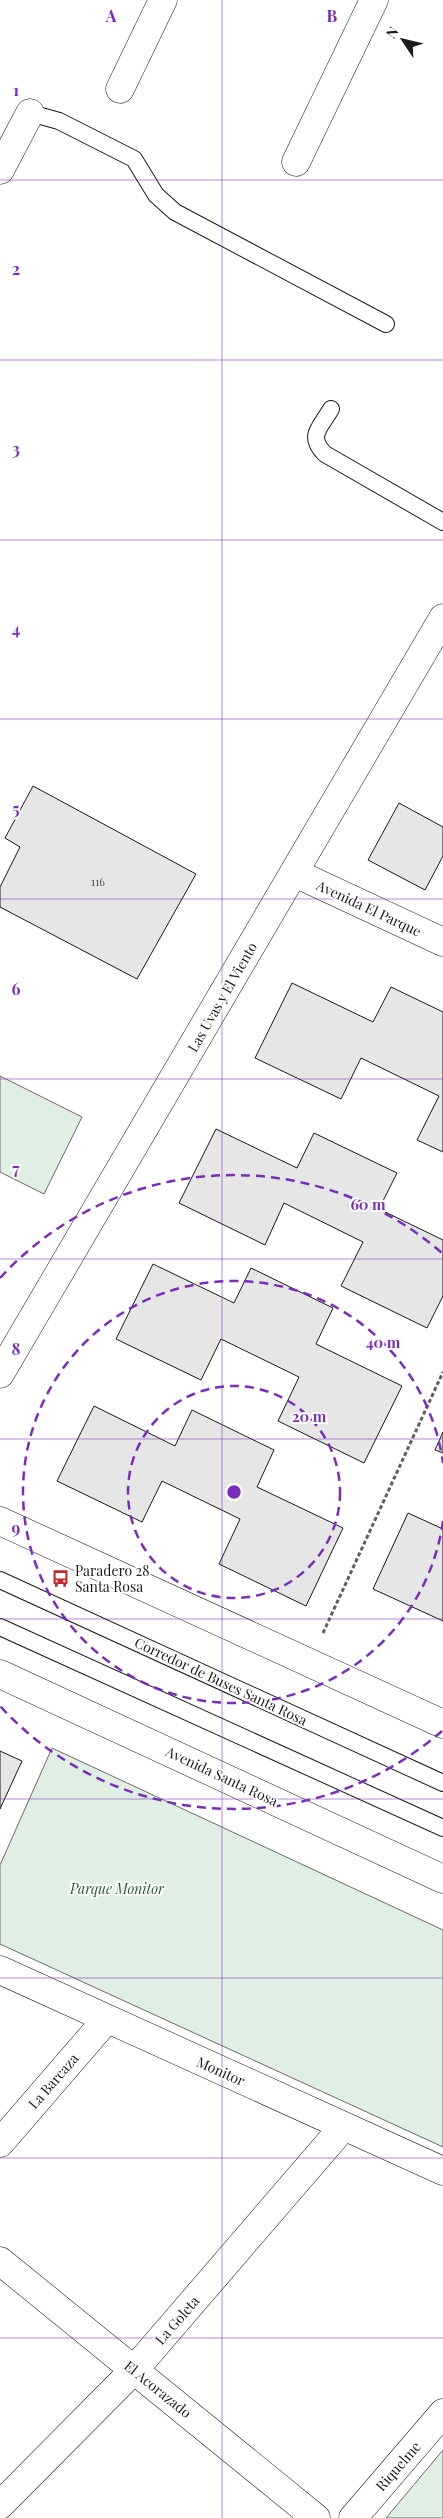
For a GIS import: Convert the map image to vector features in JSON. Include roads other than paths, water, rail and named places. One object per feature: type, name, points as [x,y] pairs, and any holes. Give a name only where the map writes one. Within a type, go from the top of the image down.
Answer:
[{"type":"street","points":[[120,89],[163,0]]},
{"type":"street","points":[[296,162],[374,0]]},
{"type":"street","points":[[0,170],[30,113]]},
{"type":"street","name":"Las Uvas y El Viento","points":[[0,1374],[443,618]]},
{"type":"street","name":"Avenida El Parque","points":[[294,873],[443,942]]},
{"type":"street","points":[[0,1521],[443,1724]]},
{"type":"street","name":"Avenida Santa Rosa","points":[[0,1674],[443,1879]]},
{"type":"street","name":"Monitor","points":[[0,1970],[443,2171]]},
{"type":"street","name":"La Barcaza","points":[[0,2143],[107,2019]]},
{"type":"street","name":"La Goleta","points":[[0,2505],[134,2370],[344,2126]]},
{"type":"street","name":"El Acorazado","points":[[0,2261],[316,2518]]},
{"type":"street","name":"Riquelme","points":[[353,2518],[443,2413]]},
{"type":"lane","points":[[30,113],[59,121],[134,159],[156,195],[175,212],[386,324]]},
{"type":"lane","points":[[331,409],[315,436],[316,445],[325,454],[443,522]]},
{"type":"lane","name":"Corredor de Buses Santa Rosa","points":[[0,1580],[443,1783]]},
{"type":"lane","points":[[0,1627],[443,1828]]},
{"type":"place","name":"Paradero 28 Santa Rosa","points":[[61,1578]]},
{"type":"park label","name":"Parque Monitor","points":[[117,1888]]}]
